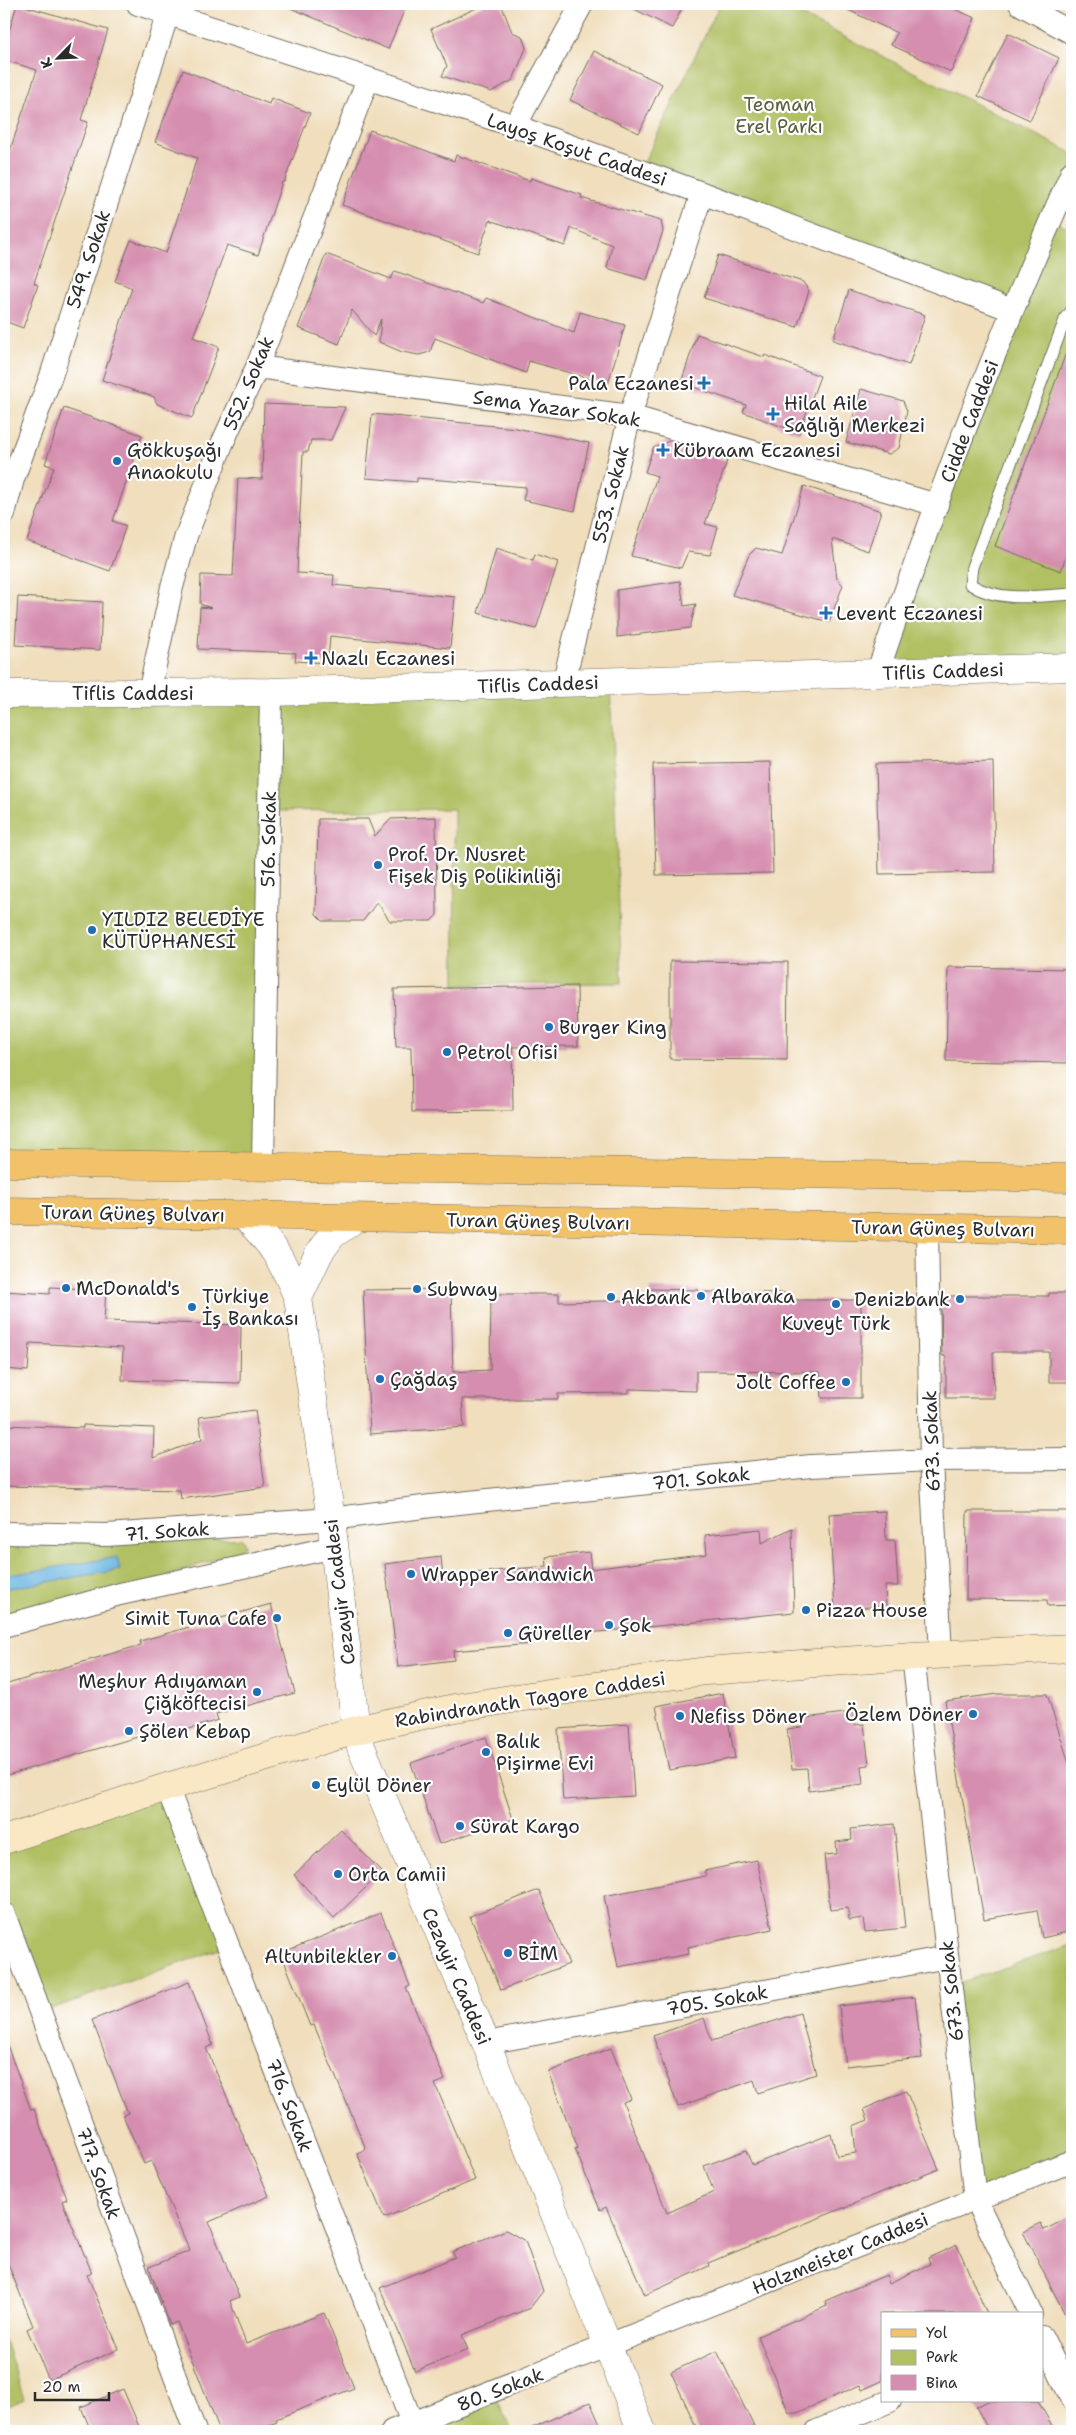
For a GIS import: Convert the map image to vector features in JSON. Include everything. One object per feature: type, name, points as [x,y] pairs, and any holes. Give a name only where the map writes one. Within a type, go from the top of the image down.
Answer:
[{"type":"main road","points":[[4,1163],[1072,1178]]},
{"type":"main road","name":"Turan Güneş Bulvarı","points":[[4,1211],[1072,1230]]},
{"type":"main road","name":"Rabindranath Tagore Caddesi","points":[[4,1840],[167,1787],[356,1730],[455,1708],[696,1672],[941,1654],[1071,1652]]},
{"type":"street","name":"Layoş Koşut Caddesi","points":[[138,4],[169,9],[368,78],[515,126],[702,193],[1012,310]]},
{"type":"street","points":[[515,126],[582,4]]},
{"type":"street","points":[[1020,4],[1072,33]]},
{"type":"street","name":"549. Sokak","points":[[4,514],[13,479],[51,376],[169,9]]},
{"type":"street","name":"552. Sokak","points":[[149,693],[172,587],[186,536],[222,444],[257,367],[368,78]]},
{"type":"street","name":"Cidde Caddesi","points":[[876,674],[937,505],[1012,310],[1072,172]]},
{"type":"street","name":"553. Sokak","points":[[563,684],[630,416],[702,193]]},
{"type":"street","name":"Sema Yazar Sokak","points":[[257,367],[630,416],[937,505]]},
{"type":"street","name":"Tiflis Caddesi","points":[[4,694],[271,692],[1072,667]]},
{"type":"street","name":"516. Sokak","points":[[262,1166],[271,692]]},
{"type":"street","name":"Cezayir Caddesi","points":[[243,1215],[273,1246],[286,1268],[298,1298],[331,1519],[356,1730],[371,1772],[486,2043],[642,2431]]},
{"type":"street","points":[[298,1298],[319,1253],[332,1234],[356,1218]]},
{"type":"street","name":"673. Sokak","points":[[927,1228],[931,1460],[941,1654]]},
{"type":"street","name":"701. Sokak","points":[[331,1519],[431,1506],[811,1466],[931,1460],[1072,1459]]},
{"type":"street","name":"71. Sokak","points":[[4,1533],[107,1536],[331,1519]]},
{"type":"street","points":[[4,1626],[120,1594],[334,1548]]},
{"type":"street","name":"673. Sokak","points":[[913,1656],[974,2199],[1030,2312]]},
{"type":"street","name":"716. Sokak","points":[[167,1787],[412,2423]]},
{"type":"street","name":"717. Sokak","points":[[4,1914],[195,2431]]},
{"type":"street","name":"705. Sokak","points":[[486,2043],[947,1957]]},
{"type":"street","name":"Holzmeister Caddesi","points":[[608,2347],[1072,2161]]},
{"type":"street","points":[[1044,2342],[1072,2399]]},
{"type":"street","name":"80. Sokak","points":[[392,2431],[608,2347]]},
{"type":"street","points":[[817,2431],[888,2402]]},
{"type":"lane","points":[[1072,311],[1066,317],[972,567],[970,584],[980,590],[1019,597],[1072,594]]},
{"type":"green space","name":"Teoman Erel Parkı","points":[[720,4],[780,4],[1072,153],[1072,172],[1051,221],[1072,228],[1072,667],[877,674],[1011,310],[640,171]]},
{"type":"green space","points":[[610,681],[622,983],[455,985],[454,809],[268,811],[263,1166],[4,1163],[4,694]]},
{"type":"green space","points":[[4,1533],[242,1539],[245,1545],[234,1552],[120,1594],[4,1626]]},
{"type":"green space","points":[[167,1787],[228,1946],[40,2013],[4,1914],[4,1840]]},
{"type":"green space","points":[[1072,1945],[1072,2161],[975,2199],[950,1986]]},
{"type":"green space","points":[[4,2337],[24,2399],[4,2408]]},
{"type":"green space","points":[[494,2391],[511,2431],[423,2431],[419,2420]]},
{"type":"water","points":[[117,1557],[120,1570],[4,1589],[4,1576]]},
{"type":"building","points":[[17,4],[108,30],[81,120],[88,122],[34,283],[38,285],[23,328],[4,321],[4,168],[37,70],[4,60],[4,49]]},
{"type":"building","points":[[281,4],[407,4],[388,49]]},
{"type":"building","points":[[485,4],[501,4],[512,32],[522,36],[526,48],[513,80],[491,92],[442,76],[447,66],[431,29]]},
{"type":"building","points":[[624,4],[684,4],[672,28]]},
{"type":"building","points":[[835,4],[943,4],[975,18],[951,72],[891,45],[897,33]]},
{"type":"building","points":[[1008,33],[1059,58],[1030,120],[978,96]]},
{"type":"building","points":[[594,51],[662,84],[639,133],[570,100]]},
{"type":"building","points":[[183,70],[269,104],[271,98],[310,113],[284,182],[282,182],[258,255],[227,245],[193,337],[219,347],[192,418],[157,404],[154,397],[102,380],[132,288],[115,281],[131,240],[166,253],[197,158],[155,142]]},
{"type":"building","points":[[370,130],[454,161],[456,155],[530,181],[531,178],[582,195],[581,198],[661,221],[663,231],[647,280],[607,268],[612,245],[571,228],[565,246],[490,220],[478,253],[342,205]]},
{"type":"building","points":[[326,254],[391,279],[395,271],[483,303],[486,298],[574,333],[580,312],[625,325],[608,384],[529,361],[526,373],[435,338],[430,352],[419,355],[402,352],[379,342],[381,319],[374,336],[352,310],[339,344],[298,328]]},
{"type":"building","points":[[718,255],[803,282],[809,291],[797,327],[704,298]]},
{"type":"building","points":[[849,290],[925,315],[909,365],[833,340]]},
{"type":"building","points":[[697,334],[764,357],[765,355],[820,376],[799,433],[743,412],[746,405],[681,383]]},
{"type":"building","points":[[1070,342],[1072,342],[1072,539],[1061,571],[995,546]]},
{"type":"building","points":[[861,389],[903,401],[907,411],[899,448],[889,454],[846,442]]},
{"type":"building","points":[[264,404],[345,407],[331,440],[311,440],[308,452],[303,452],[297,573],[334,575],[333,585],[455,597],[450,648],[330,636],[328,663],[295,661],[296,653],[198,649],[200,607],[211,608],[200,604],[201,575],[233,576],[238,478],[262,479]]},
{"type":"building","points":[[64,408],[142,435],[113,521],[126,526],[110,571],[27,541],[54,467],[45,464]]},
{"type":"building","points":[[372,414],[516,428],[589,443],[575,511],[523,500],[526,487],[417,478],[417,482],[366,478]]},
{"type":"building","points":[[669,441],[727,461],[705,524],[718,527],[710,555],[688,552],[681,568],[631,556],[657,476],[645,472],[653,448]]},
{"type":"building","points":[[804,486],[881,511],[868,551],[832,539],[837,579],[843,585],[829,622],[732,595],[749,555],[756,548],[782,555]]},
{"type":"building","points":[[496,548],[533,560],[535,554],[558,562],[536,629],[478,613]]},
{"type":"building","points":[[680,581],[684,606],[696,604],[690,628],[617,637],[617,590]]},
{"type":"building","points":[[18,597],[102,602],[100,650],[15,645]]},
{"type":"building","points":[[993,761],[995,872],[879,874],[876,764]]},
{"type":"building","points":[[770,762],[773,873],[656,875],[653,764]]},
{"type":"building","name":"Prof. Dr. Nusret Fişek Diş Polikinliği","points":[[436,817],[437,915],[431,921],[390,921],[377,902],[363,921],[323,921],[316,914],[318,819],[368,819],[375,836],[391,819]]},
{"type":"building","points":[[670,961],[788,962],[787,1060],[670,1059]]},
{"type":"building","points":[[948,967],[1072,969],[1072,1063],[946,1061]]},
{"type":"building","points":[[577,986],[578,1046],[512,1047],[513,1111],[412,1112],[411,1047],[396,1047],[394,989]]},
{"type":"building","points":[[50,1287],[106,1290],[104,1321],[241,1325],[240,1383],[122,1380],[123,1348],[30,1343],[28,1371],[4,1369],[4,1291],[50,1294]]},
{"type":"building","points":[[451,1289],[453,1372],[490,1370],[491,1294],[559,1294],[559,1302],[650,1300],[650,1289],[699,1290],[699,1292],[785,1293],[785,1300],[861,1300],[861,1398],[822,1398],[820,1372],[696,1371],[696,1391],[629,1389],[629,1393],[558,1394],[558,1399],[462,1399],[464,1427],[370,1434],[363,1290]]},
{"type":"building","points":[[1049,1293],[1072,1293],[1072,1382],[1049,1382],[1049,1352],[993,1352],[994,1398],[946,1398],[946,1357],[942,1355],[941,1296],[1049,1296]]},
{"type":"building","points":[[255,1410],[265,1487],[181,1499],[180,1490],[4,1486],[4,1425],[83,1428],[83,1425],[154,1428],[153,1458],[202,1439],[199,1417]]},
{"type":"building","points":[[885,1511],[886,1540],[895,1540],[898,1586],[885,1586],[886,1606],[835,1609],[829,1514]]},
{"type":"building","points":[[967,1511],[1072,1511],[1072,1605],[1048,1606],[1047,1600],[966,1599]]},
{"type":"building","points":[[792,1528],[794,1612],[530,1639],[531,1644],[453,1651],[454,1660],[398,1667],[385,1564],[441,1557],[443,1576],[547,1566],[546,1557],[589,1552],[591,1569],[707,1554],[705,1535],[761,1529],[762,1543]]},
{"type":"building","points":[[271,1604],[295,1693],[216,1714],[218,1720],[167,1736],[165,1729],[4,1776],[4,1685],[141,1645],[140,1641]]},
{"type":"building","points":[[723,1693],[735,1758],[669,1770],[656,1706]]},
{"type":"building","points":[[997,1694],[1047,1694],[1072,1773],[1072,1931],[1042,1938],[1037,1910],[984,1919],[945,1701]]},
{"type":"building","points":[[853,1712],[855,1725],[864,1724],[869,1765],[861,1766],[863,1784],[809,1791],[807,1768],[792,1769],[787,1729],[802,1727],[805,1718]]},
{"type":"building","points":[[629,1724],[634,1796],[563,1800],[558,1729]]},
{"type":"building","points":[[486,1737],[513,1819],[439,1844],[411,1763]]},
{"type":"building","points":[[894,1824],[905,1928],[865,1932],[863,1918],[849,1920],[848,1908],[830,1910],[824,1855],[837,1854],[836,1842],[852,1840],[851,1829]]},
{"type":"building","name":"Orta Camii","points":[[341,1830],[382,1872],[334,1918],[294,1875]]},
{"type":"building","points":[[757,1860],[772,1929],[688,1947],[689,1954],[618,1967],[604,1896],[706,1876],[704,1871]]},
{"type":"building","points":[[539,1890],[569,1964],[501,1990],[470,1916]]},
{"type":"building","points":[[381,1913],[410,1986],[406,1988],[445,2080],[435,2084],[475,2180],[384,2218],[357,2153],[366,2149],[314,2025],[310,2026],[281,1953]]},
{"type":"building","points":[[189,1982],[213,2045],[206,2048],[269,2196],[209,2222],[239,2297],[230,2301],[246,2344],[324,2313],[354,2388],[276,2419],[277,2422],[254,2431],[220,2431],[177,2322],[170,2325],[149,2267],[190,2251],[151,2161],[144,2164],[123,2115],[128,2113],[92,2020]]},
{"type":"building","points":[[915,1997],[922,2058],[846,2066],[839,2006]]},
{"type":"building","points":[[800,2013],[816,2074],[758,2093],[754,2080],[678,2107],[653,2036],[704,2018],[712,2041]]},
{"type":"building","points":[[6,2042],[31,2110],[34,2109],[67,2199],[62,2201],[92,2273],[87,2275],[119,2349],[49,2380],[27,2329],[33,2326],[4,2254],[4,2043]]},
{"type":"building","points":[[611,2048],[631,2099],[623,2102],[667,2213],[714,2192],[704,2166],[746,2150],[752,2165],[831,2134],[837,2156],[856,2153],[853,2126],[868,2120],[864,2109],[906,2091],[939,2169],[708,2263],[709,2266],[645,2295],[606,2207],[600,2210],[575,2149],[578,2148],[548,2072]]},
{"type":"building","points":[[1072,2216],[1072,2328],[1023,2232],[1041,2223],[1044,2230]]},
{"type":"building","points":[[506,2230],[525,2241],[543,2291],[530,2308],[462,2335],[468,2350],[415,2371],[380,2288],[455,2257],[452,2252]]},
{"type":"building","points":[[957,2245],[986,2312],[881,2312],[881,2381],[862,2390],[860,2385],[797,2413],[789,2413],[758,2336],[827,2306],[825,2301],[886,2275],[889,2283],[930,2264],[928,2258]]},
{"type":"building","points":[[717,2351],[756,2431],[698,2431],[671,2372]]},
{"type":"building","points":[[123,2389],[141,2431],[91,2431],[81,2407]]},
{"type":"building","points":[[590,2402],[603,2431],[525,2431]]},
{"type":"building","points":[[986,2402],[1039,2402],[1055,2431],[989,2431],[976,2407]]},
{"type":"place","name":"Pala Eczanesi","points":[[704,383]]},
{"type":"place","name":"Hilal Aile Sağlığı Merkezi","points":[[773,414]]},
{"type":"place","name":"Kübraam Eczanesi","points":[[663,450]]},
{"type":"place","name":"Gökkuşağı Anaokulu","points":[[117,461]]},
{"type":"place","name":"Levent Eczanesi","points":[[826,613]]},
{"type":"place","name":"Nazlı Eczanesi","points":[[311,658]]},
{"type":"place","name":"Prof. Dr. Nusret Fişek Diş Polikinliği","points":[[378,865]]},
{"type":"place","name":"YILDIZ BELEDİYE KÜTÜPHANESİ","points":[[92,930]]},
{"type":"place","name":"Burger King","points":[[549,1027]]},
{"type":"place","name":"Petrol Ofisi","points":[[447,1052]]},
{"type":"place","name":"McDonald's","points":[[66,1288]]},
{"type":"place","name":"Subway","points":[[417,1289]]},
{"type":"place","name":"Albaraka","points":[[701,1296]]},
{"type":"place","name":"Akbank","points":[[611,1297]]},
{"type":"place","name":"Denizbank","points":[[960,1299]]},
{"type":"place","name":"Kuveyt Türk","points":[[836,1304]]},
{"type":"place","name":"Türkiye İş Bankası","points":[[192,1307]]},
{"type":"place","name":"Çağdaş","points":[[380,1379]]},
{"type":"place","name":"Jolt Coffee","points":[[846,1382]]},
{"type":"place","name":"Wrapper Sandwich","points":[[411,1574]]},
{"type":"place","name":"Pizza House","points":[[806,1610]]},
{"type":"place","name":"Simit Tuna Cafe","points":[[277,1618]]},
{"type":"place","name":"Şok","points":[[609,1625]]},
{"type":"place","name":"Güreller","points":[[508,1633]]},
{"type":"place","name":"Meşhur Adıyaman Çiğköftecisi","points":[[257,1692]]},
{"type":"place","name":"Özlem Döner","points":[[973,1714]]},
{"type":"place","name":"Nefiss Döner","points":[[680,1716]]},
{"type":"place","name":"Şölen Kebap","points":[[129,1731]]},
{"type":"place","name":"Balık Pişirme Evi","points":[[486,1752]]},
{"type":"place","name":"Eylül Döner","points":[[316,1785]]},
{"type":"place","name":"Sürat Kargo","points":[[460,1826]]},
{"type":"place","name":"Orta Camii","points":[[338,1874]]},
{"type":"place","name":"BİM","points":[[508,1953]]},
{"type":"place","name":"Altunbilekler","points":[[392,1956]]}]
